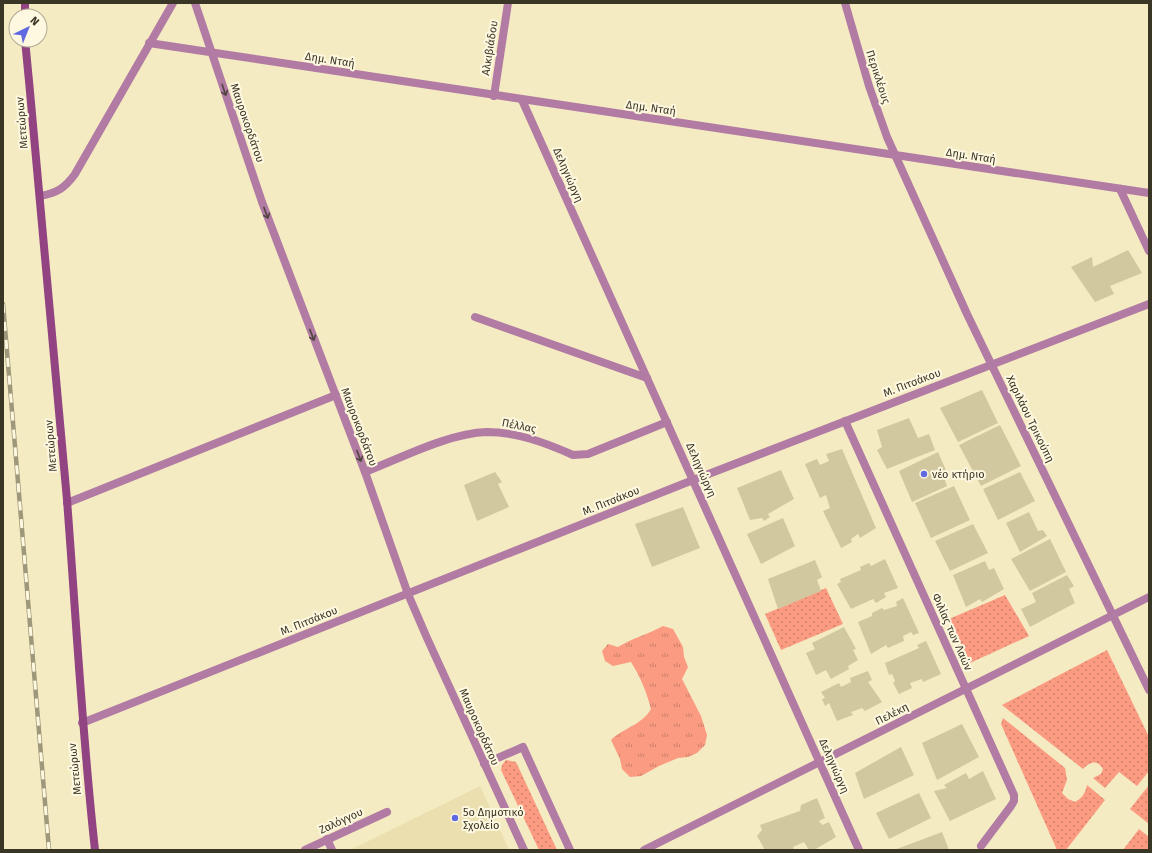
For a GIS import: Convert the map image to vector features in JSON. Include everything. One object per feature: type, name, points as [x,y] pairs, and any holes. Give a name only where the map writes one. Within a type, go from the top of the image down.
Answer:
[{"type":"main road","name":"Μετεώρων","points":[[27,48],[67,503],[82,723],[95,850]]},
{"type":"street","points":[[40,196],[54,194],[62,189],[75,174],[173,3]]},
{"type":"street","name":"Μαυροκορδάτου","points":[[195,3],[262,202],[365,472],[408,594],[524,850]]},
{"type":"street","name":"Αλκιβιάδου","points":[[494,96],[508,3]]},
{"type":"street","name":"Περικλέους","points":[[844,3],[869,86],[895,155]]},
{"type":"street","name":"Δημ. Νταή","points":[[149,43],[494,96],[1149,193]]},
{"type":"street","name":"Δεληγιώργη","points":[[522,100],[860,850]]},
{"type":"street","name":"Χαριλάου Τρικούπη","points":[[895,155],[991,364],[1114,614],[1149,690]]},
{"type":"street","points":[[1120,189],[1149,251]]},
{"type":"street","name":"Μ. Πιτσάκου","points":[[82,723],[693,480],[1149,304]]},
{"type":"street","points":[[475,317],[647,378]]},
{"type":"street","points":[[67,503],[336,395]]},
{"type":"street","name":"Φιλίας των Λαών","points":[[845,421],[1014,795],[1011,806],[982,846]]},
{"type":"street","name":"Πέλλας","points":[[365,472],[464,435],[488,432],[513,435],[530,438],[573,455],[580,455],[588,454],[667,422]]},
{"type":"street","name":"Πελέκη","points":[[644,850],[1149,597]]},
{"type":"street","points":[[484,764],[523,747],[570,850]]},
{"type":"street","name":"Ζαλόγγου","points":[[305,850],[387,812]]},
{"type":"street","points":[[327,839],[332,850]]},
{"type":"shaded area","name":"5ο Δημοτικό Σχολείο","points":[[480,786],[509,850],[350,850]]},
{"type":"green space","points":[[826,588],[843,624],[781,650],[765,614]]},
{"type":"green space","points":[[1005,595],[1029,636],[970,663],[949,619]]},
{"type":"green space","points":[[663,626],[673,629],[683,647],[684,657],[688,667],[682,679],[701,716],[707,735],[705,745],[697,753],[688,757],[678,758],[641,776],[630,777],[622,769],[620,759],[611,740],[621,732],[638,723],[651,709],[643,685],[631,662],[613,666],[605,661],[602,651],[608,644],[618,647]]},
{"type":"green space","points":[[1107,650],[1149,737],[1149,771],[1137,786],[1119,772],[1105,788],[1093,778],[1101,774],[1103,769],[1101,766],[1096,763],[1091,763],[1083,769],[1002,705]]},
{"type":"green space","points":[[1003,718],[1065,768],[1067,780],[1062,793],[1068,799],[1075,802],[1084,793],[1087,785],[1105,800],[1066,850],[1057,850],[1001,724]]},
{"type":"green space","points":[[506,760],[516,762],[557,850],[539,850],[501,770],[502,765]]},
{"type":"green space","points":[[1149,785],[1149,824],[1130,809]]},
{"type":"green space","points":[[1139,829],[1149,837],[1149,850],[1123,850]]},
{"type":"building","points":[[1128,250],[1142,273],[1110,286],[1114,294],[1095,302],[1071,267],[1092,257],[1093,267]]},
{"type":"building","points":[[982,390],[998,423],[958,442],[940,408]]},
{"type":"building","points":[[909,418],[918,438],[929,434],[935,450],[887,469],[877,450],[882,447],[877,430]]},
{"type":"building","points":[[1000,425],[1021,466],[981,486],[959,445]]},
{"type":"building","points":[[842,449],[876,528],[860,538],[858,534],[851,539],[852,542],[841,548],[823,511],[830,508],[826,495],[820,498],[805,464],[817,459],[820,465],[829,461],[826,454]]},
{"type":"building","name":"νέο κτήριο","points":[[938,452],[949,477],[945,480],[947,486],[912,502],[899,471]]},
{"type":"building","points":[[781,470],[794,499],[768,514],[770,517],[764,521],[762,518],[750,520],[737,488]]},
{"type":"building","points":[[495,472],[502,482],[498,484],[509,507],[477,521],[464,485]]},
{"type":"building","points":[[1020,472],[1035,501],[998,520],[983,489]]},
{"type":"building","points":[[954,486],[970,520],[931,538],[915,503]]},
{"type":"building","points":[[683,507],[700,548],[652,567],[635,524]]},
{"type":"building","points":[[1029,512],[1038,531],[1043,530],[1047,536],[1020,552],[1006,523]]},
{"type":"building","points":[[783,518],[795,546],[761,564],[747,534]]},
{"type":"building","points":[[973,524],[988,553],[950,571],[935,541]]},
{"type":"building","points":[[1050,539],[1066,572],[1030,591],[1011,559]]},
{"type":"building","points":[[885,559],[898,588],[884,593],[886,597],[876,603],[873,599],[851,609],[837,584],[841,582],[840,579],[861,570],[860,567],[869,563],[871,566]]},
{"type":"building","points":[[815,560],[822,577],[817,580],[821,591],[778,609],[768,579]]},
{"type":"building","points":[[985,561],[989,570],[994,568],[1004,589],[982,602],[980,599],[966,607],[953,575]]},
{"type":"building","points":[[1067,575],[1074,586],[1069,589],[1075,603],[1030,627],[1021,609],[1036,602],[1032,593]]},
{"type":"building","points":[[903,598],[919,633],[913,635],[911,632],[903,636],[904,641],[888,648],[886,645],[871,654],[858,622],[872,616],[872,613],[882,608],[884,610],[897,606],[896,602]]},
{"type":"building","points":[[844,627],[856,649],[853,650],[858,660],[848,666],[849,669],[831,679],[826,670],[816,675],[806,653],[815,649],[812,643]]},
{"type":"building","points":[[926,641],[941,674],[923,682],[922,679],[910,683],[912,688],[899,694],[893,683],[895,681],[892,674],[889,675],[885,663],[919,648],[917,645]]},
{"type":"building","points":[[868,671],[872,680],[868,682],[882,702],[865,711],[862,708],[851,712],[853,715],[837,721],[829,703],[825,706],[822,699],[825,698],[821,692],[839,683],[841,687],[851,682],[850,678]]},
{"type":"building","points":[[962,724],[979,757],[937,780],[922,743]]},
{"type":"building","points":[[901,747],[914,775],[864,799],[855,773]]},
{"type":"building","points":[[983,771],[996,799],[950,821],[934,791],[947,788],[944,785],[966,773],[969,779]]},
{"type":"building","points":[[919,793],[931,818],[889,839],[876,813]]},
{"type":"building","points":[[817,798],[825,818],[819,821],[822,825],[829,822],[836,837],[814,850],[809,850],[804,842],[793,847],[794,850],[765,850],[757,836],[762,830],[760,825],[800,811],[801,805]]},
{"type":"building","points":[[942,832],[949,850],[894,850]]},
{"type":"railway","points":[[3,304],[49,850]]},
{"type":"place","name":"νέο κτήριο","points":[[924,474]]},
{"type":"place","name":"5ο Δημοτικό Σχολείο","points":[[455,818]]}]
